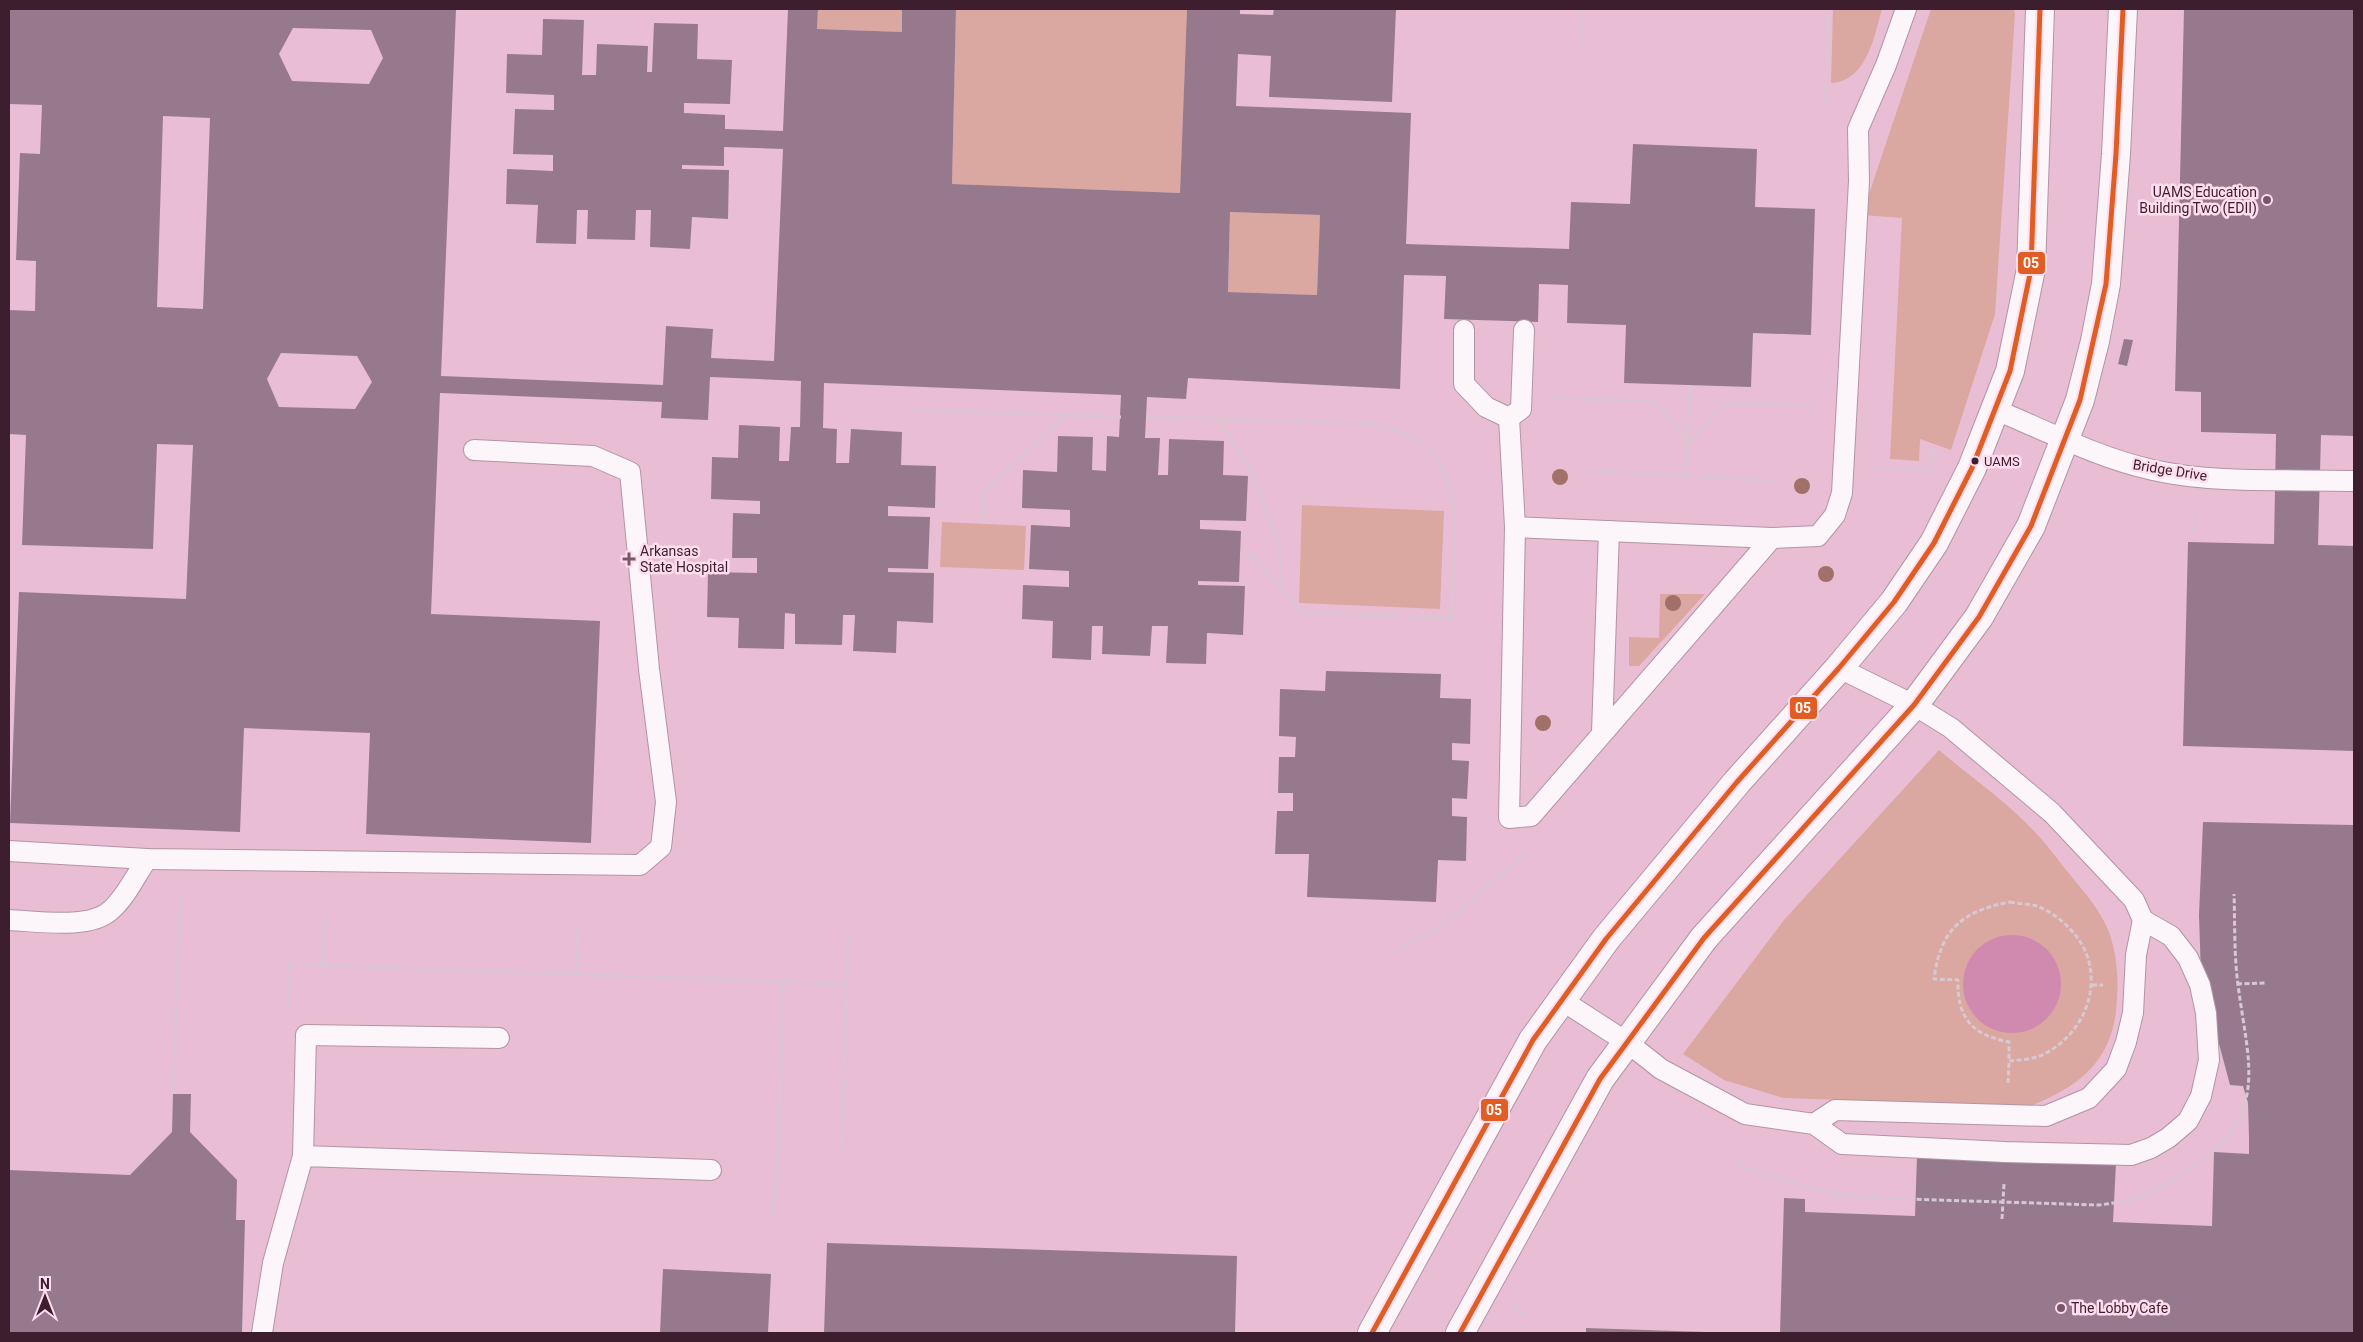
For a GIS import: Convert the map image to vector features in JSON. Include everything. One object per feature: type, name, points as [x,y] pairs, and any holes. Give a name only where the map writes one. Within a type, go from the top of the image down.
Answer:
[{"type":"street","points":[[1372,1333],[1533,1040],[1625,916],[1737,782],[1839,668],[1894,602],[1934,543],[1972,468],[2010,371],[2031,269],[2040,9]]},
{"type":"street","points":[[1460,1333],[1600,1079],[1704,938],[1914,705],[1979,617],[2032,526],[2080,400],[2095,341],[2106,284],[2116,154],[2123,9]]},
{"type":"lane","points":[[1515,526],[1772,538],[1818,536],[1835,515],[1842,493],[1859,181],[1858,129],[1886,65],[1906,9]]},
{"type":"lane","points":[[1464,330],[1464,384],[1486,407],[1509,418]]},
{"type":"lane","points":[[1509,418],[1521,409],[1524,330]]},
{"type":"lane","name":"Bridge Drive","points":[[1996,410],[2129,464],[2182,475],[2354,481]]},
{"type":"lane","points":[[1509,418],[1515,526],[1509,818],[1531,816],[1772,538]]},
{"type":"lane","points":[[9,851],[147,858],[640,866],[661,847],[666,802],[649,669],[630,472],[592,456],[474,450]]},
{"type":"lane","points":[[1602,732],[1609,531]]},
{"type":"lane","points":[[1814,1124],[1835,1110],[2046,1116],[2089,1098],[2116,1069],[2126,1042],[2133,1013],[2136,955],[2143,920],[2134,900],[2052,814],[1951,728],[1914,705],[1839,668]]},
{"type":"lane","points":[[9,920],[78,922],[100,919],[112,909],[147,858]]},
{"type":"lane","points":[[1563,1001],[1628,1043],[1661,1069],[1745,1114],[1814,1124],[1842,1144],[2005,1152],[2131,1154],[2150,1148],[2162,1141],[2188,1120],[2201,1096],[2209,1060],[2206,1013],[2200,985],[2188,958],[2171,936],[2143,920]]},
{"type":"lane","points":[[262,1333],[273,1263],[303,1156],[306,1035],[499,1038]]},
{"type":"lane","points":[[303,1156],[711,1170]]},
{"type":"path","points":[[1580,50],[1582,9]]},
{"type":"path","points":[[1826,102],[1828,9]]},
{"type":"path","points":[[1686,476],[1690,385]]},
{"type":"path","points":[[1521,397],[1655,401],[1688,442]]},
{"type":"path","points":[[1688,442],[1725,403],[1847,407]]},
{"type":"path","points":[[914,410],[1121,417]]},
{"type":"path","points":[[983,524],[983,494],[1067,415]]},
{"type":"path","points":[[1146,417],[1362,423],[1396,431],[1428,448],[1446,473],[1454,506],[1451,618],[1303,613],[1252,555],[1240,554]]},
{"type":"path","points":[[1220,419],[1254,476],[1274,530],[1280,548],[1281,588]]},
{"type":"path","points":[[1894,468],[1931,470]]},
{"type":"path","points":[[1587,470],[1775,482]]},
{"type":"path","points":[[2193,532],[2194,520]]},
{"type":"path","points":[[1396,949],[1437,928],[1526,855]]},
{"type":"path","points":[[173,1094],[181,888]]},
{"type":"path","points":[[2010,902],[2037,906],[2061,920],[2080,939],[2090,964],[2092,985],[2084,1017],[2068,1039],[2045,1054],[2009,1061],[2009,1042],[1994,1039],[1981,1032],[1970,1025],[1962,1013],[1957,998],[1958,980],[1934,979],[1936,956],[1954,929],[1965,918],[1986,906],[2010,902]]},
{"type":"path","points":[[323,965],[325,918]]},
{"type":"path","points":[[577,974],[578,925]]},
{"type":"path","points":[[842,1147],[848,935]]},
{"type":"path","points":[[290,964],[846,984]]},
{"type":"path","points":[[773,1216],[778,1148],[783,981]]},
{"type":"path","points":[[2238,984],[2267,983]]},
{"type":"path","points":[[2002,1219],[2004,1183]]},
{"type":"shaded area","points":[[818,9],[902,9],[902,32],[817,29]]},
{"type":"shaded area","points":[[956,9],[1187,9],[1180,193],[952,184]]},
{"type":"shaded area","points":[[1833,9],[1882,9],[1872,44],[1861,66],[1853,75],[1831,83]]},
{"type":"shaded area","points":[[1931,9],[2014,9],[2015,14],[1995,314],[1951,450],[1920,439],[1919,461],[1890,459],[1902,218],[1862,215]]},
{"type":"shaded area","points":[[1230,212],[1320,215],[1317,295],[1228,292]]},
{"type":"shaded area","points":[[1302,505],[1444,511],[1440,609],[1299,603]]},
{"type":"shaded area","points":[[942,522],[1026,526],[1024,570],[940,567]]},
{"type":"shaded area","points":[[1660,594],[1705,594],[1639,666],[1629,666],[1629,637],[1659,638]]},
{"type":"shaded area","points":[[1939,750],[1999,799],[2037,834],[2097,909],[2109,932],[2116,961],[2117,1001],[2112,1030],[2098,1060],[2088,1072],[2062,1091],[2030,1106],[1783,1098],[1724,1080],[1683,1054],[1784,920]],"holes":[[[1975,952],[2054,959],[2059,975],[2060,989],[2052,1013],[2043,1021],[2017,1031],[2001,1031],[1963,983],[1966,967]]]},
{"type":"shaded area","points":[[2012,935],[2031,939],[2046,950],[2057,965],[2061,984],[2057,1003],[2046,1018],[2031,1029],[2012,1033],[1993,1029],[1978,1018],[1967,1003],[1963,984],[1967,965],[1978,950],[1993,939]]},
{"type":"building","points":[[9,9],[456,9],[441,376],[663,385],[666,326],[713,329],[711,358],[774,361],[783,149],[724,147],[724,166],[682,165],[682,169],[729,170],[728,219],[692,217],[690,249],[650,247],[651,210],[636,210],[635,240],[587,239],[588,210],[577,210],[576,244],[536,243],[538,205],[506,204],[507,169],[553,171],[553,155],[513,154],[515,109],[554,110],[554,95],[506,93],[507,54],[542,55],[543,19],[584,20],[582,75],[596,75],[597,44],[648,46],[647,72],[652,72],[654,23],[698,24],[697,59],[732,60],[730,104],[684,103],[684,113],[725,115],[725,129],[783,131],[788,9],[818,9],[817,29],[902,32],[902,9],[956,9],[952,184],[1180,193],[1187,9],[1240,9],[1240,14],[1273,15],[1274,9],[1396,9],[1392,102],[1269,97],[1271,56],[1238,54],[1236,106],[1411,113],[1406,244],[1569,249],[1571,202],[1630,204],[1633,144],[1757,149],[1755,207],[1815,209],[1811,335],[1753,333],[1751,387],[1624,383],[1626,325],[1567,323],[1568,285],[1539,284],[1538,322],[1444,319],[1446,276],[1404,275],[1400,389],[1188,378],[1186,399],[1147,397],[1145,438],[1160,438],[1158,475],[1168,475],[1169,439],[1224,441],[1223,475],[1248,476],[1246,521],[1200,520],[1200,529],[1241,531],[1239,582],[1198,581],[1198,585],[1245,586],[1243,635],[1207,633],[1206,664],[1166,663],[1168,626],[1152,626],[1150,656],[1102,654],[1103,626],[1092,626],[1091,660],[1052,658],[1053,621],[1022,619],[1023,585],[1069,587],[1069,571],[1029,569],[1031,525],[1070,527],[1070,510],[1022,508],[1023,470],[1057,472],[1058,436],[1093,437],[1092,470],[1106,471],[1107,436],[1119,437],[1121,395],[824,383],[823,428],[837,429],[836,463],[849,463],[851,429],[902,432],[901,465],[936,466],[935,508],[888,506],[888,516],[930,517],[928,569],[888,568],[888,572],[934,573],[933,623],[897,621],[896,653],[853,651],[855,615],[843,615],[842,645],[795,644],[795,614],[785,613],[784,649],[738,648],[739,618],[707,617],[708,572],[757,573],[757,558],[732,558],[733,513],[760,514],[760,501],[711,499],[712,457],[738,458],[739,425],[780,427],[779,461],[789,461],[791,427],[800,427],[801,381],[710,377],[708,420],[661,418],[662,402],[440,393],[431,614],[600,621],[591,843],[366,834],[370,733],[244,728],[240,832],[10,823],[19,592],[186,599],[193,445],[157,444],[153,549],[22,545],[26,435],[9,434],[9,310],[35,311],[36,261],[16,260],[20,153],[40,154],[42,105],[9,104]],"holes":[[[293,28],[371,30],[383,58],[369,84],[292,81],[279,54]],[[163,116],[210,118],[203,309],[157,307]],[[1230,212],[1320,215],[1317,295],[1228,292]],[[281,353],[357,356],[372,382],[355,409],[279,407],[267,379]]]},
{"type":"building","name":"UAMS Education Building Two (EDII)","points":[[2184,9],[2354,9],[2354,436],[2321,435],[2318,545],[2354,546],[2354,751],[2183,746],[2188,542],[2274,544],[2276,434],[2201,432],[2201,392],[2175,391]]},
{"type":"building","points":[[2124,339],[2133,340],[2127,366],[2118,364]]},
{"type":"building","points":[[1326,671],[1441,674],[1440,698],[1471,699],[1470,744],[1452,743],[1452,760],[1469,761],[1467,799],[1452,798],[1452,816],[1467,817],[1466,861],[1438,860],[1436,902],[1307,897],[1309,854],[1275,854],[1277,811],[1293,811],[1293,793],[1278,793],[1279,757],[1295,757],[1296,737],[1279,736],[1280,689],[1325,691]]},
{"type":"building","points":[[2203,822],[2354,825],[2354,1333],[1780,1333],[1784,1198],[1805,1199],[1805,1212],[1915,1216],[1917,1156],[2116,1163],[2113,1222],[2212,1226],[2214,1152],[2249,1154],[2249,1137],[2248,1103],[2243,1086],[2230,1085],[2201,976],[2199,915]]},
{"type":"building","points":[[173,1094],[191,1094],[190,1132],[237,1180],[236,1220],[245,1220],[242,1333],[9,1333],[9,1170],[130,1175],[172,1132]]},
{"type":"building","points":[[827,1243],[1237,1256],[1235,1333],[824,1333]]},
{"type":"building","points":[[663,1269],[771,1274],[768,1333],[660,1333]]},
{"type":"building","points":[[1586,1328],[1705,1332],[1705,1333],[1586,1333]]},
{"type":"transit line","name":"05","points":[[1372,1333],[1533,1040],[1606,939],[1737,782],[1839,668],[1894,602],[1934,543],[1972,468],[2010,371],[2031,269],[2040,9]]},
{"type":"transit line","name":"05","points":[[1460,1333],[1600,1079],[1704,938],[1914,705],[1979,617],[2031,526],[2080,400],[2106,284],[2116,154],[2123,9]]},
{"type":"place","name":"UAMS Education Building Two (EDII)","points":[[2267,200]]},
{"type":"place","name":"UAMS","points":[[1975,461]]},
{"type":"place","name":"Arkansas State Hospital","points":[[629,559]]},
{"type":"place","name":"The Lobby Cafe","points":[[2061,1308]]}]
